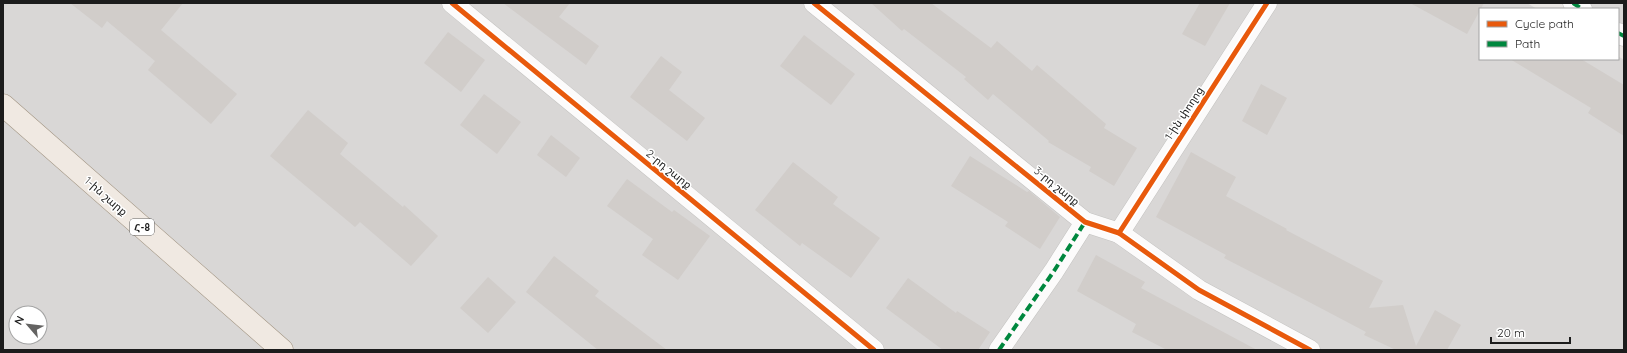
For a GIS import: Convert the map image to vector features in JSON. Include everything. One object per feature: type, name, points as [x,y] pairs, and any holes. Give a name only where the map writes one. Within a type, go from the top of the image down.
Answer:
[{"type":"main road","name":"1-ին շարք","points":[[3,105],[282,350]]},
{"type":"street","name":"2-րդ շարք","points":[[452,3],[874,350]]},
{"type":"street","name":"3-րդ շարք","points":[[814,3],[1085,222],[1119,233],[1199,290],[1310,350]]},
{"type":"street","name":"1-ին փողոց","points":[[1119,233],[1267,3]]},
{"type":"street","points":[[999,350],[1054,271],[1085,222]]},
{"type":"shaded area","points":[[3,3],[1527,3],[1535,8],[1479,8],[1479,60],[1619,60],[1619,57],[1624,60],[1624,350],[3,350]]},
{"type":"shaded area","points":[[1580,3],[1624,3],[1624,27],[1619,24],[1619,8],[1589,8]]},
{"type":"building","points":[[70,3],[183,3],[161,30],[237,94],[211,124],[148,70],[155,61],[107,21],[102,28]]},
{"type":"building","points":[[503,3],[570,3],[559,17],[599,46],[586,65]]},
{"type":"building","points":[[871,3],[931,3],[991,48],[997,41],[1032,71],[1037,65],[1106,124],[1104,128],[1137,148],[1114,186],[1089,171],[1091,167],[1048,142],[1049,141],[993,94],[988,100],[964,79],[966,77],[904,29],[902,31]]},
{"type":"building","points":[[1200,3],[1230,3],[1205,46],[1182,34]]},
{"type":"building","points":[[1410,3],[1484,3],[1481,8],[1479,8],[1479,12],[1467,34]]},
{"type":"building","points":[[448,32],[485,60],[461,92],[424,63]]},
{"type":"building","points":[[804,35],[855,74],[831,105],[780,66]]},
{"type":"building","points":[[661,56],[682,72],[669,90],[705,118],[687,141],[630,97]]},
{"type":"building","points":[[1512,60],[1583,60],[1624,85],[1624,136],[1588,113],[1591,108]]},
{"type":"building","points":[[1261,84],[1287,98],[1267,135],[1242,121]]},
{"type":"building","points":[[484,94],[521,122],[497,154],[460,125]]},
{"type":"building","points":[[308,110],[348,143],[340,154],[403,207],[404,205],[438,236],[411,266],[360,222],[355,227],[270,156]]},
{"type":"building","points":[[551,135],[580,158],[566,177],[537,155]]},
{"type":"building","points":[[1191,152],[1236,177],[1226,196],[1287,229],[1286,230],[1383,281],[1369,308],[1403,305],[1416,346],[1435,310],[1461,325],[1447,350],[1396,350],[1364,335],[1366,332],[1224,258],[1226,255],[1156,217]]},
{"type":"building","points":[[970,156],[1027,192],[1029,191],[1060,217],[1040,249],[1005,226],[1008,222],[951,186]]},
{"type":"building","points":[[793,162],[838,197],[833,204],[880,238],[851,278],[802,243],[800,246],[755,210]]},
{"type":"building","points":[[627,179],[672,212],[674,210],[710,236],[678,280],[642,255],[653,239],[607,206]]},
{"type":"building","points":[[1096,255],[1145,282],[1141,288],[1257,350],[1167,350],[1132,332],[1136,324],[1077,291]]},
{"type":"building","points":[[554,256],[599,291],[595,296],[667,350],[598,350],[526,292]]},
{"type":"building","points":[[488,277],[516,302],[488,333],[460,308]]},
{"type":"building","points":[[908,278],[956,313],[957,311],[990,332],[978,350],[943,350],[886,308]]},
{"type":"marked path","points":[[1573,3],[1580,8]]},
{"type":"marked path","points":[[1619,34],[1624,36]]},
{"type":"marked path","points":[[999,350],[1054,271],[1085,222]]},
{"type":"cycle path","points":[[452,3],[874,350]]},
{"type":"cycle path","points":[[814,3],[1085,222],[1119,233],[1199,290],[1310,350]]},
{"type":"cycle path","points":[[1119,233],[1267,3]]}]
